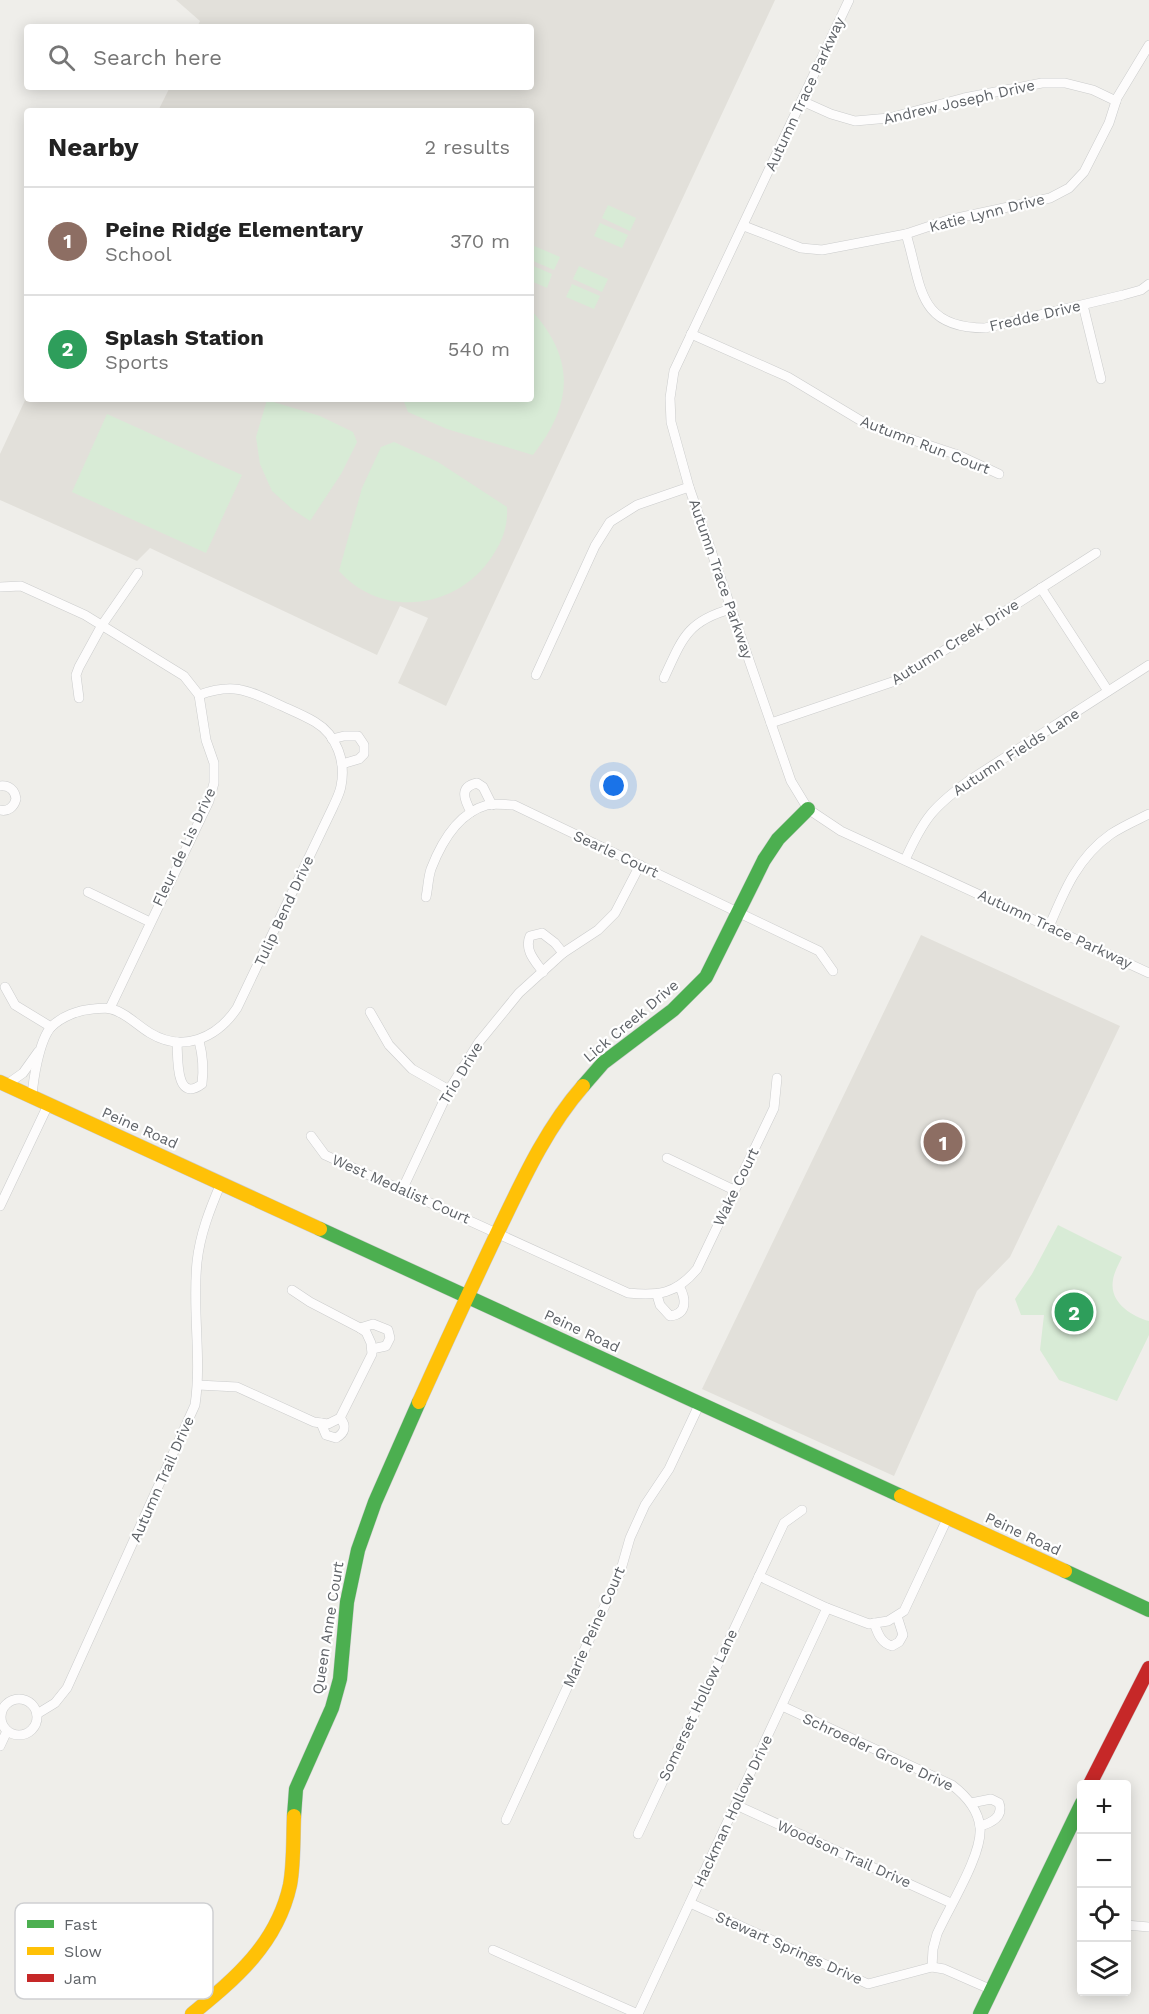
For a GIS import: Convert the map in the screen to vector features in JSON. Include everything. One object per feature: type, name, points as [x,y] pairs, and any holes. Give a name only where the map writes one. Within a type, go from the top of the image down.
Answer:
[{"type":"street","name":"Autumn Trace Parkway","points":[[849,0],[674,371],[670,398],[672,422],[689,487],[791,782],[808,809],[841,831],[1149,973]]},
{"type":"street","name":"Katie Lynn Drive","points":[[744,226],[801,248],[822,250],[906,234],[948,220],[1050,198],[1069,188],[1084,172],[1127,79],[1149,45]]},
{"type":"street","name":"Andrew Joseph Drive","points":[[802,100],[831,114],[855,122],[889,118],[964,98],[1042,82],[1065,82],[1093,90],[1116,101]]},
{"type":"street","name":"Fredde Drive","points":[[906,234],[919,287],[925,301],[939,317],[968,328],[985,328],[1083,305],[1141,290],[1149,284]]},
{"type":"street","points":[[1083,305],[1101,379]]},
{"type":"street","name":"Autumn Run Court","points":[[691,334],[788,377],[868,425],[958,455],[999,474]]},
{"type":"street","points":[[536,675],[595,546],[610,522],[637,505],[689,487]]},
{"type":"street","name":"Autumn Creek Drive","points":[[771,723],[898,680],[1096,553]]},
{"type":"street","points":[[79,698],[76,675],[102,625],[138,573]]},
{"type":"street","points":[[0,587],[21,586],[85,615],[184,676],[199,695]]},
{"type":"street","points":[[1041,588],[1108,692]]},
{"type":"street","points":[[664,678],[682,640],[709,615],[731,609]]},
{"type":"street","name":"Autumn Fields Lane","points":[[905,860],[920,828],[931,812],[949,795],[1149,665]]},
{"type":"street","name":"Tulip Bend Drive","points":[[199,695],[214,690],[235,688],[254,693],[315,722],[328,732],[342,764],[341,787],[333,807],[237,1008],[229,1021],[199,1041]]},
{"type":"street","name":"Fleur de Lis Drive","points":[[110,1008],[209,801],[214,783],[214,763],[206,740],[199,695]]},
{"type":"street","points":[[332,739],[358,736],[364,745],[364,754],[359,759],[342,764]]},
{"type":"street","points":[[471,812],[463,796],[465,789],[471,784],[477,783],[483,787],[492,805]]},
{"type":"street","points":[[0,786],[13,790],[16,799],[12,808],[0,810]]},
{"type":"street","name":"Searle Court","points":[[426,897],[431,870],[450,831],[471,812],[492,805],[514,805],[740,911],[819,951],[833,971]]},
{"type":"street","name":"Lick Creek Drive","points":[[467,1296],[536,1153],[568,1103],[603,1063],[673,1010],[706,976],[764,860],[778,839],[808,809]]},
{"type":"street","points":[[1049,927],[1069,880],[1086,857],[1111,834],[1149,814]]},
{"type":"street","name":"Trio Drive","points":[[402,1190],[448,1090],[479,1042],[519,993],[563,953],[598,930],[615,913],[640,866]]},
{"type":"street","points":[[88,892],[150,922]]},
{"type":"street","points":[[543,972],[531,956],[527,942],[530,936],[542,933],[563,953]]},
{"type":"street","points":[[5,987],[15,1005],[51,1027]]},
{"type":"street","points":[[32,1098],[33,1079],[51,1027],[78,1010],[110,1008],[164,1040],[199,1041],[204,1063],[202,1084],[195,1089],[185,1088],[181,1081],[177,1042]]},
{"type":"street","points":[[370,1012],[389,1045],[412,1069],[448,1090]]},
{"type":"street","points":[[3,1084],[23,1073],[42,1048]]},
{"type":"street","name":"Wake Court","points":[[498,1233],[628,1293],[662,1294],[686,1283],[697,1269],[774,1108],[777,1078]]},
{"type":"street","name":"Peine Road","points":[[3,1084],[1149,1610]]},
{"type":"street","points":[[0,1206],[48,1105]]},
{"type":"street","name":"West Medalist Court","points":[[311,1136],[325,1155],[498,1233]]},
{"type":"street","points":[[667,1158],[734,1190]]},
{"type":"street","name":"Autumn Trail Drive","points":[[7,1731],[17,1736],[28,1733],[35,1725],[37,1714],[55,1703],[67,1688],[188,1424],[195,1405],[198,1385],[197,1264],[201,1232],[220,1183]]},
{"type":"street","points":[[657,1294],[664,1311],[670,1316],[677,1315],[682,1311],[684,1303],[684,1295],[678,1286]]},
{"type":"street","points":[[198,1385],[237,1387],[314,1422],[328,1424],[340,1418],[372,1354],[371,1342],[366,1332],[360,1328],[292,1290]]},
{"type":"street","name":"Queen Anne Court","points":[[213,1995],[251,1962],[266,1941],[282,1910],[290,1884],[296,1789],[332,1708],[340,1679],[347,1602],[358,1550],[380,1491],[467,1296]]},
{"type":"street","points":[[360,1328],[374,1324],[388,1330],[390,1338],[386,1346],[372,1349]]},
{"type":"street","name":"Marie Peine Court","points":[[506,1820],[620,1573],[630,1538],[645,1505],[669,1469],[700,1403]]},
{"type":"street","points":[[321,1423],[326,1435],[336,1438],[342,1435],[345,1428],[340,1418]]},
{"type":"street","name":"Somerset Hollow Lane","points":[[638,1833],[784,1523],[802,1510]]},
{"type":"street","points":[[759,1576],[827,1608],[869,1624],[888,1621],[904,1611],[948,1517]]},
{"type":"street","name":"Hackman Hollow Drive","points":[[638,2014],[827,1608]]},
{"type":"street","points":[[874,1623],[885,1644],[892,1646],[899,1642],[903,1635],[897,1616]]},
{"type":"street","points":[[1093,1780],[1149,1668]]},
{"type":"street","points":[[0,1746],[7,1731],[1,1723],[0,1714],[7,1703],[19,1699],[30,1703],[37,1714]]},
{"type":"street","name":"Schroeder Grove Drive","points":[[782,1706],[952,1785],[971,1803],[980,1826]]},
{"type":"street","points":[[971,1803],[991,1799],[999,1803],[1000,1814],[994,1821],[980,1826],[978,1848],[935,1941],[932,1967],[944,1969],[992,1990]]},
{"type":"street","name":"Woodson Trail Drive","points":[[736,1805],[951,1903]]},
{"type":"street","points":[[980,2014],[1077,1813]]},
{"type":"street","name":"Stewart Springs Drive","points":[[690,1903],[868,1984],[932,1967]]},
{"type":"street","points":[[1131,1925],[1149,1927]]},
{"type":"street","points":[[493,1950],[638,2014]]},
{"type":"street","name":"Queen Anne Court","points":[[192,2014],[209,1999]]},
{"type":"shaded area","points":[[176,0],[775,0],[446,706],[398,683],[428,618],[400,606],[377,655],[150,548],[137,561],[0,500],[0,454],[24,402],[534,402],[534,108],[160,108],[168,90],[534,90],[534,24],[198,24],[200,21]]},
{"type":"shaded area","points":[[921,935],[1120,1026],[1010,1257],[977,1291],[894,1476],[702,1389]]},
{"type":"green space","points":[[608,205],[636,218],[630,231],[602,218]]},
{"type":"green space","points":[[600,223],[628,235],[622,248],[594,236]]},
{"type":"green space","points":[[534,246],[560,257],[554,270],[534,261]]},
{"type":"green space","points":[[534,266],[552,274],[547,288],[534,282]]},
{"type":"green space","points":[[579,266],[608,279],[602,292],[573,279]]},
{"type":"green space","points":[[572,284],[600,296],[594,309],[566,297]]},
{"type":"green space","points":[[534,314],[546,328],[556,346],[562,364],[564,382],[562,400],[556,418],[533,455],[447,429],[408,412],[404,402],[534,402]]},
{"type":"green space","points":[[266,402],[274,402],[320,416],[353,432],[357,442],[341,474],[310,521],[272,491],[260,464],[256,437]]},
{"type":"green space","points":[[107,414],[242,475],[206,553],[72,492]]},
{"type":"green space","points":[[394,442],[438,462],[507,507],[506,526],[500,544],[478,573],[461,587],[441,597],[420,602],[398,602],[377,597],[357,587],[339,571],[362,488],[381,447]]},
{"type":"green space","points":[[1058,1225],[1122,1257],[1115,1271],[1114,1295],[1129,1312],[1149,1321],[1149,1335],[1117,1401],[1059,1380],[1040,1350],[1044,1315],[1021,1315],[1015,1299],[1032,1274]]},
{"type":"traffic: fast","points":[[583,1086],[603,1063],[673,1010],[706,977],[764,860],[778,839],[808,809]]},
{"type":"traffic: fast","points":[[320,1229],[901,1496]]},
{"type":"traffic: fast","points":[[294,1816],[296,1789],[332,1708],[340,1679],[347,1602],[358,1550],[375,1502],[419,1402]]},
{"type":"traffic: fast","points":[[1065,1571],[1149,1610]]},
{"type":"traffic: fast","points":[[980,2014],[1077,1813]]},
{"type":"traffic: slow","points":[[0,1082],[320,1229]]},
{"type":"traffic: slow","points":[[419,1402],[529,1169],[548,1134],[583,1086]]},
{"type":"traffic: slow","points":[[901,1496],[1065,1571]]},
{"type":"traffic: slow","points":[[213,1996],[253,1958],[265,1942],[284,1906],[290,1885],[293,1860],[294,1816]]},
{"type":"traffic: slow","points":[[192,2014],[210,1999]]},
{"type":"traffic: jam","points":[[1092,1780],[1149,1668]]},
{"type":"place","name":"Peine Ridge Elementary","points":[[943,1142]]},
{"type":"place","name":"Splash Station","points":[[1074,1312]]}]
